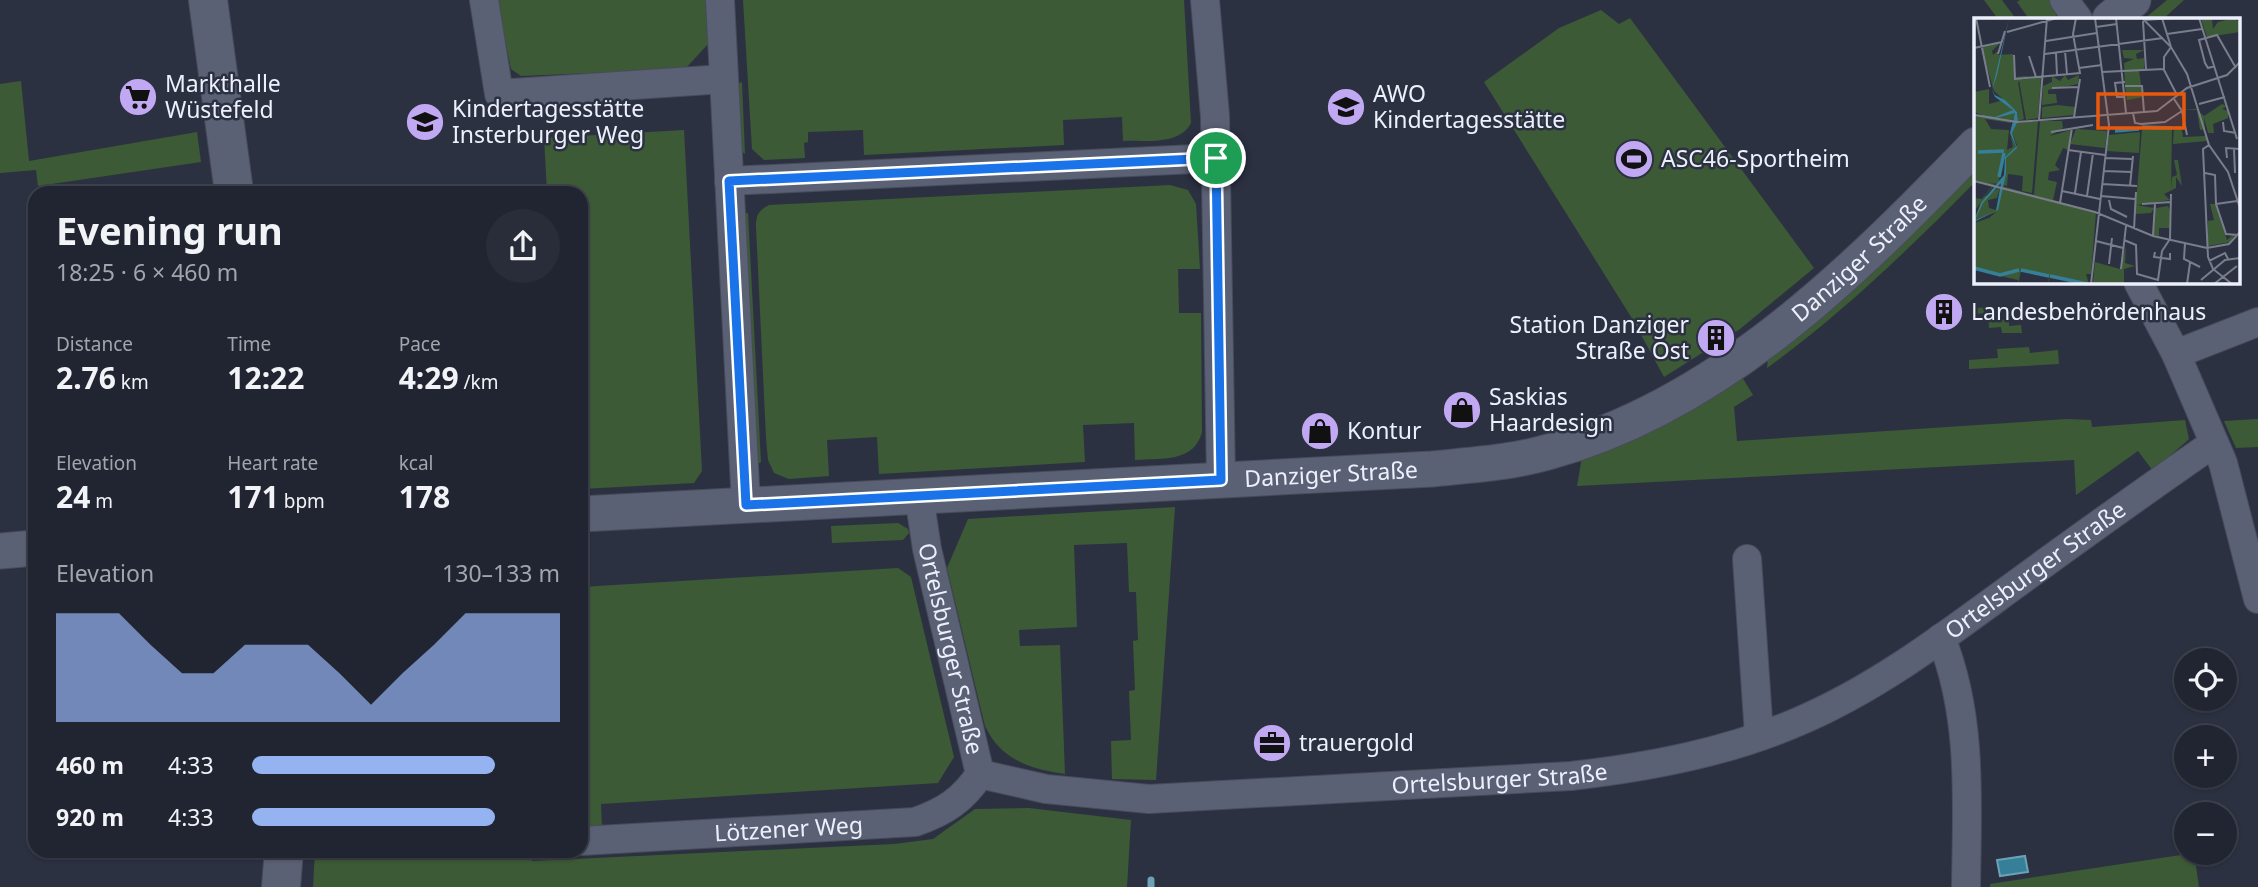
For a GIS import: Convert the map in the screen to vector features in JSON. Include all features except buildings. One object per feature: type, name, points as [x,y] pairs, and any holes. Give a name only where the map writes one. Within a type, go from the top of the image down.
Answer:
[{"type":"main road","points":[[208,0],[233,186]]},
{"type":"main road","points":[[281,887],[283,858]]},
{"type":"street","points":[[484,0],[499,93],[724,79]]},
{"type":"street","points":[[720,0],[746,505]]},
{"type":"street","points":[[1205,0],[1216,158],[1221,480]]},
{"type":"street","points":[[2064,0],[2077,18]]},
{"type":"street","points":[[2111,18],[2133,0]]},
{"type":"street","name":"Danziger Straße","points":[[588,514],[1221,480],[1498,462],[1549,452],[1631,421],[1708,379],[1817,298],[1974,147]]},
{"type":"street","points":[[729,181],[1216,158]]},
{"type":"street","points":[[2139,284],[2176,354],[2214,443],[2234,500],[2258,598]]},
{"type":"street","points":[[2176,354],[2258,322]]},
{"type":"street","name":"Ortelsburger Straße","points":[[919,496],[927,549],[980,774],[1046,789],[1149,799],[1348,789],[1631,769],[1690,756],[1801,721],[1866,688],[1941,638],[2214,443]]},
{"type":"street","points":[[0,551],[28,549]]},
{"type":"street","points":[[1747,559],[1759,735]]},
{"type":"street","points":[[1941,638],[1959,691],[1965,748],[1966,887]]},
{"type":"street","name":"Lötzener Weg","points":[[588,841],[915,822],[939,814],[954,804],[971,789],[980,774]]},
{"type":"green space","points":[[497,0],[706,0],[709,43],[685,69],[521,76],[511,69]]},
{"type":"green space","points":[[743,0],[1184,0],[1191,123],[1186,130],[1170,139],[1123,141],[1122,117],[1063,120],[1064,145],[864,155],[863,130],[808,132],[808,142],[804,143],[805,158],[764,160],[752,149]]},
{"type":"green space","points":[[1984,0],[2002,0],[2015,18],[1997,18]]},
{"type":"green space","points":[[2050,0],[2058,18],[2028,18],[2017,2]]},
{"type":"green space","points":[[2167,0],[2184,0],[2164,18],[2145,18]]},
{"type":"green space","name":"ASC46-Sportheim","points":[[1601,10],[1619,24],[1630,18],[1814,268],[1740,329],[1664,377],[1633,320],[1484,82],[1559,28]]},
{"type":"green space","points":[[21,81],[29,161],[197,132],[201,162],[38,186],[36,170],[0,173],[0,84]]},
{"type":"green space","points":[[742,82],[745,154],[735,146],[737,84]]},
{"type":"green space","points":[[684,130],[702,471],[694,483],[588,489],[588,186],[547,186],[544,138]]},
{"type":"green space","points":[[1974,171],[1974,183],[1901,255],[1822,325],[1767,368],[1768,358]]},
{"type":"green space","points":[[1170,185],[1188,190],[1196,204],[1200,269],[1178,269],[1179,313],[1201,313],[1202,432],[1192,449],[1175,457],[1135,460],[1134,423],[1083,425],[1085,462],[879,474],[877,437],[827,440],[829,476],[789,479],[774,473],[768,460],[766,438],[756,227],[757,216],[762,209],[769,205]]},
{"type":"green space","points":[[748,213],[761,462],[754,467],[739,214]]},
{"type":"green space","points":[[1994,307],[1994,313],[2000,313],[2001,320],[2009,319],[2009,326],[2021,325],[2022,333],[2002,333],[2001,327],[1989,328],[1988,313],[1975,314],[1975,308]]},
{"type":"green space","points":[[2029,347],[2030,353],[2058,350],[2059,364],[1969,369],[1969,360],[1998,358],[1997,349]]},
{"type":"green space","points":[[1742,377],[1753,395],[1734,407],[1737,441],[2067,419],[2091,420],[2092,427],[2185,420],[2189,439],[2153,471],[2138,451],[2076,495],[2074,460],[1577,486],[1582,457]]},
{"type":"green space","points":[[2258,419],[2258,447],[2236,448],[2224,421]]},
{"type":"green space","points":[[1175,507],[1156,780],[1112,779],[1111,741],[1131,740],[1129,691],[1135,690],[1133,641],[1138,640],[1136,592],[1129,592],[1127,543],[1074,545],[1077,627],[1019,630],[1020,646],[1060,645],[1065,774],[1029,766],[1008,755],[985,726],[947,568],[968,519]]},
{"type":"green space","points":[[898,523],[908,529],[909,533],[903,540],[832,543],[831,526]]},
{"type":"green space","points":[[898,568],[911,577],[954,757],[938,783],[601,804],[602,828],[593,829],[588,825],[588,587]]},
{"type":"green space","points":[[1029,808],[1131,820],[1127,887],[313,887],[315,858],[531,858],[532,861],[894,844],[933,839],[975,809]]},
{"type":"green space","points":[[2174,856],[2174,865],[2196,865],[2199,887],[1990,887],[1990,884]]},
{"type":"water","points":[[2025,856],[2028,872],[2000,876],[1997,860]]},
{"type":"waterway","points":[[1151,880],[1151,887]]},
{"type":"place","name":"Markthalle Wüstefeld","points":[[138,97]]},
{"type":"place","name":"AWO Kindertagesstätte","points":[[1346,107]]},
{"type":"place","name":"Kindertagesstätte Insterburger Weg","points":[[425,122]]},
{"type":"place","name":"ASC46-Sportheim","points":[[1634,159]]},
{"type":"place","name":"Landesbehördenhaus","points":[[1944,312]]},
{"type":"place","name":"Station Danziger Straße Ost","points":[[1716,338]]},
{"type":"place","name":"Saskias Haardesign","points":[[1462,410]]},
{"type":"place","name":"Kontur","points":[[1320,431]]},
{"type":"place","name":"trauergold","points":[[1272,743]]},
{"type":"route","points":[[1216,158],[1221,480],[746,505],[729,181],[1216,158]]}]
